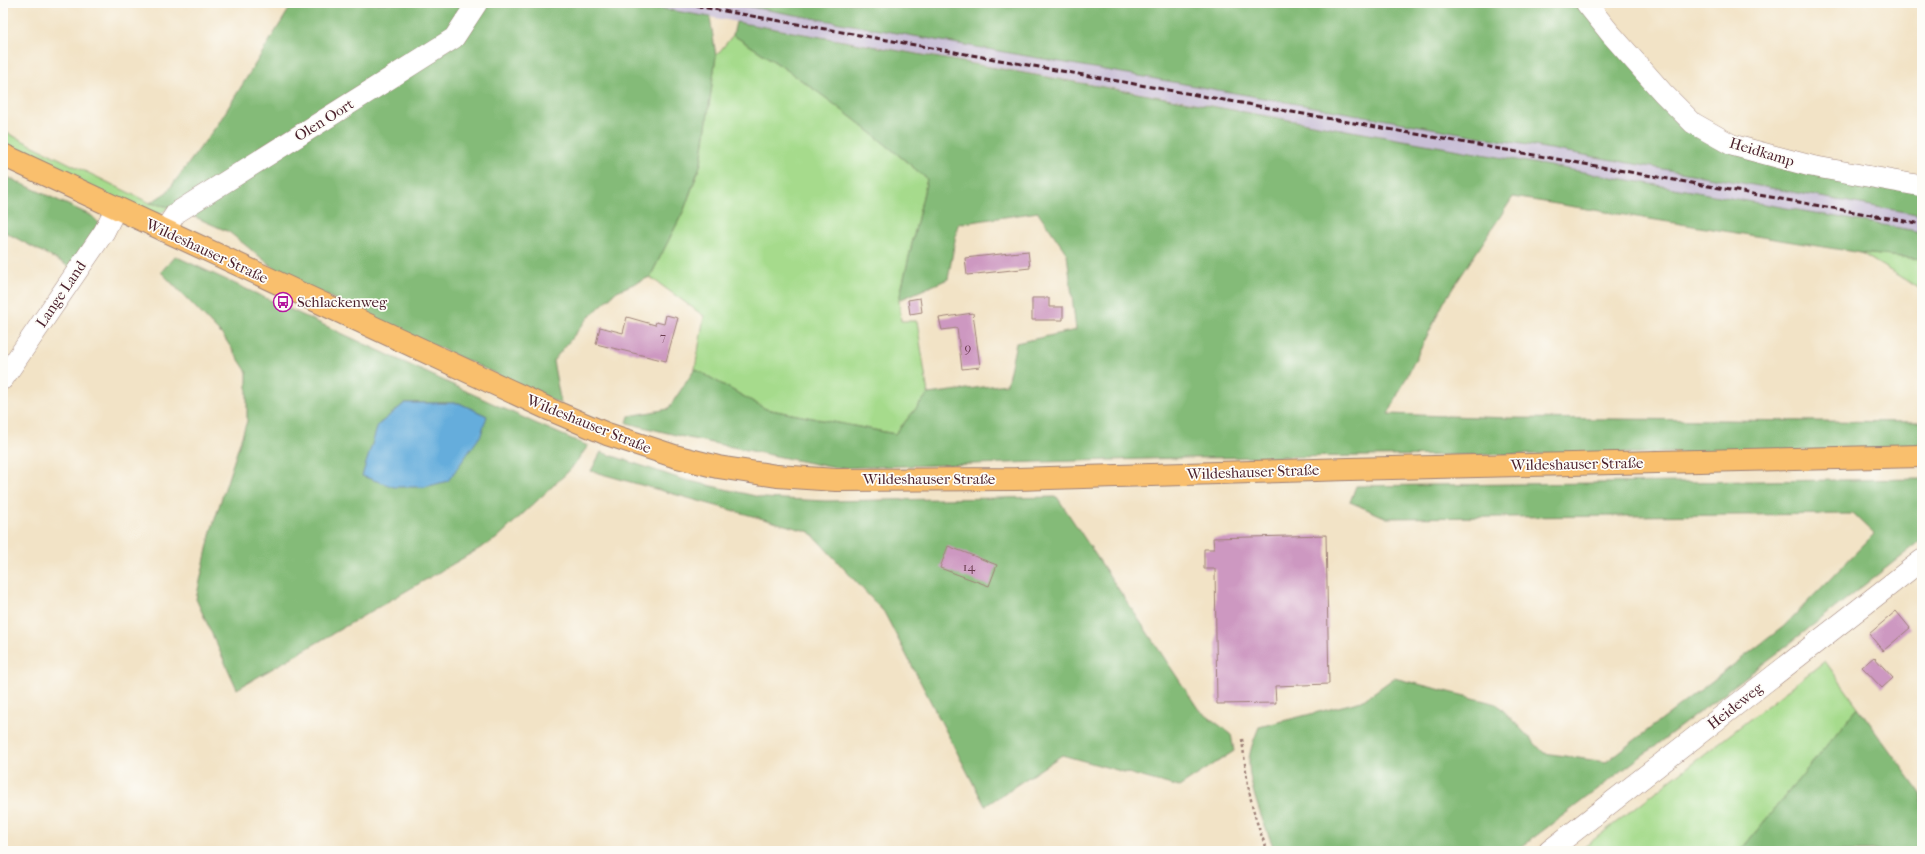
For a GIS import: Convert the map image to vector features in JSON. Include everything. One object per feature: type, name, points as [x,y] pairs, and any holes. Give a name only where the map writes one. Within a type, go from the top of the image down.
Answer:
[{"type":"main road","name":"Wildeshauser Straße","points":[[3,156],[550,410],[607,434],[674,456],[718,467],[777,476],[836,480],[1016,479],[1365,468],[1922,456]]},
{"type":"street","name":"Heidkamp","points":[[1586,3],[1639,66],[1693,123],[1732,145],[1811,166],[1922,186]]},
{"type":"street","name":"Olen Oort","points":[[164,231],[176,214],[454,38],[477,4]]},
{"type":"street","name":"Lange Land","points":[[3,379],[104,232],[116,208]]},
{"type":"street","name":"Heideweg","points":[[1549,851],[1922,560]]},
{"type":"path","points":[[1242,739],[1248,792],[1258,829],[1268,851]]},
{"type":"shaded area","points":[[629,3],[728,3],[1004,51],[1922,215],[1922,232],[1001,68]]},
{"type":"green space","points":[[293,3],[471,3],[449,34],[170,207],[150,203],[167,192],[218,124]]},
{"type":"green space","points":[[483,3],[629,3],[710,17],[716,56],[701,163],[684,210],[650,277],[617,291],[589,317],[553,361],[561,404],[284,276],[229,232],[186,213],[458,43]]},
{"type":"green space","points":[[728,3],[1580,3],[1692,128],[1922,191],[1922,215]]},
{"type":"green space","points":[[736,22],[1922,232],[1922,259],[1861,253],[1513,197],[1445,300],[1388,414],[1510,418],[1922,422],[1922,448],[1743,452],[1180,458],[835,468],[688,438],[627,423],[629,416],[668,409],[695,369],[766,409],[895,434],[928,394],[1007,384],[1016,343],[1076,330],[1067,254],[1038,212],[958,224],[948,279],[899,300],[927,179],[881,140],[809,85],[733,35]]},
{"type":"green space","points":[[733,35],[809,85],[881,140],[927,179],[899,300],[901,321],[917,321],[928,394],[895,434],[766,409],[695,369],[704,316],[650,277],[684,210],[701,163],[716,56]]},
{"type":"green space","points":[[3,131],[150,203],[170,207],[159,214],[149,214],[3,146]]},
{"type":"green space","points":[[3,175],[92,216],[99,223],[70,267],[3,231]]},
{"type":"green space","points":[[1861,253],[1922,259],[1922,290]]},
{"type":"green space","points":[[175,256],[535,423],[588,446],[570,470],[496,539],[237,689],[196,599],[211,531],[247,421],[247,372],[224,337],[161,272]],"holes":[[[405,403],[459,403],[487,416],[378,425]]]},
{"type":"green space","points":[[601,452],[681,479],[764,498],[826,501],[1057,497],[1199,710],[1231,734],[1234,751],[1179,787],[1062,755],[985,806],[884,612],[810,532],[591,471]]},
{"type":"green space","points":[[1922,479],[1922,540],[1776,654],[1516,851],[1275,851],[1254,794],[1249,770],[1250,752],[1259,727],[1362,701],[1394,678],[1497,704],[1544,753],[1606,762],[1783,627],[1874,534],[1853,514],[1387,518],[1350,502],[1356,486]]},
{"type":"green space","points":[[1825,661],[1858,707],[1740,851],[1586,851],[1583,848]]},
{"type":"green space","points":[[1858,707],[1922,795],[1922,851],[1740,851]]},
{"type":"water","points":[[405,403],[459,403],[487,416],[481,435],[448,481],[425,487],[394,487],[362,476],[378,425]]},
{"type":"building","points":[[1028,251],[1030,268],[967,275],[965,258]]},
{"type":"building","points":[[920,298],[922,312],[910,314],[908,300]]},
{"type":"building","points":[[1032,298],[1049,298],[1049,307],[1063,307],[1063,320],[1032,320]]},
{"type":"building","points":[[973,313],[980,367],[962,369],[957,328],[942,330],[939,318]]},
{"type":"building","points":[[666,315],[678,318],[666,361],[596,344],[600,327],[623,333],[627,317],[655,325],[656,322],[664,324]]},
{"type":"building","points":[[1326,535],[1329,684],[1275,686],[1276,703],[1217,704],[1215,569],[1204,569],[1204,549],[1214,549],[1213,538]]},
{"type":"building","points":[[948,546],[997,565],[989,586],[940,568]]},
{"type":"building","points":[[1896,611],[1910,628],[1883,651],[1869,634]]},
{"type":"building","points":[[1874,657],[1893,678],[1882,688],[1862,667]]},
{"type":"railway","points":[[679,3],[1922,224]]},
{"type":"place","name":"Schlackenweg","points":[[283,302]]}]
